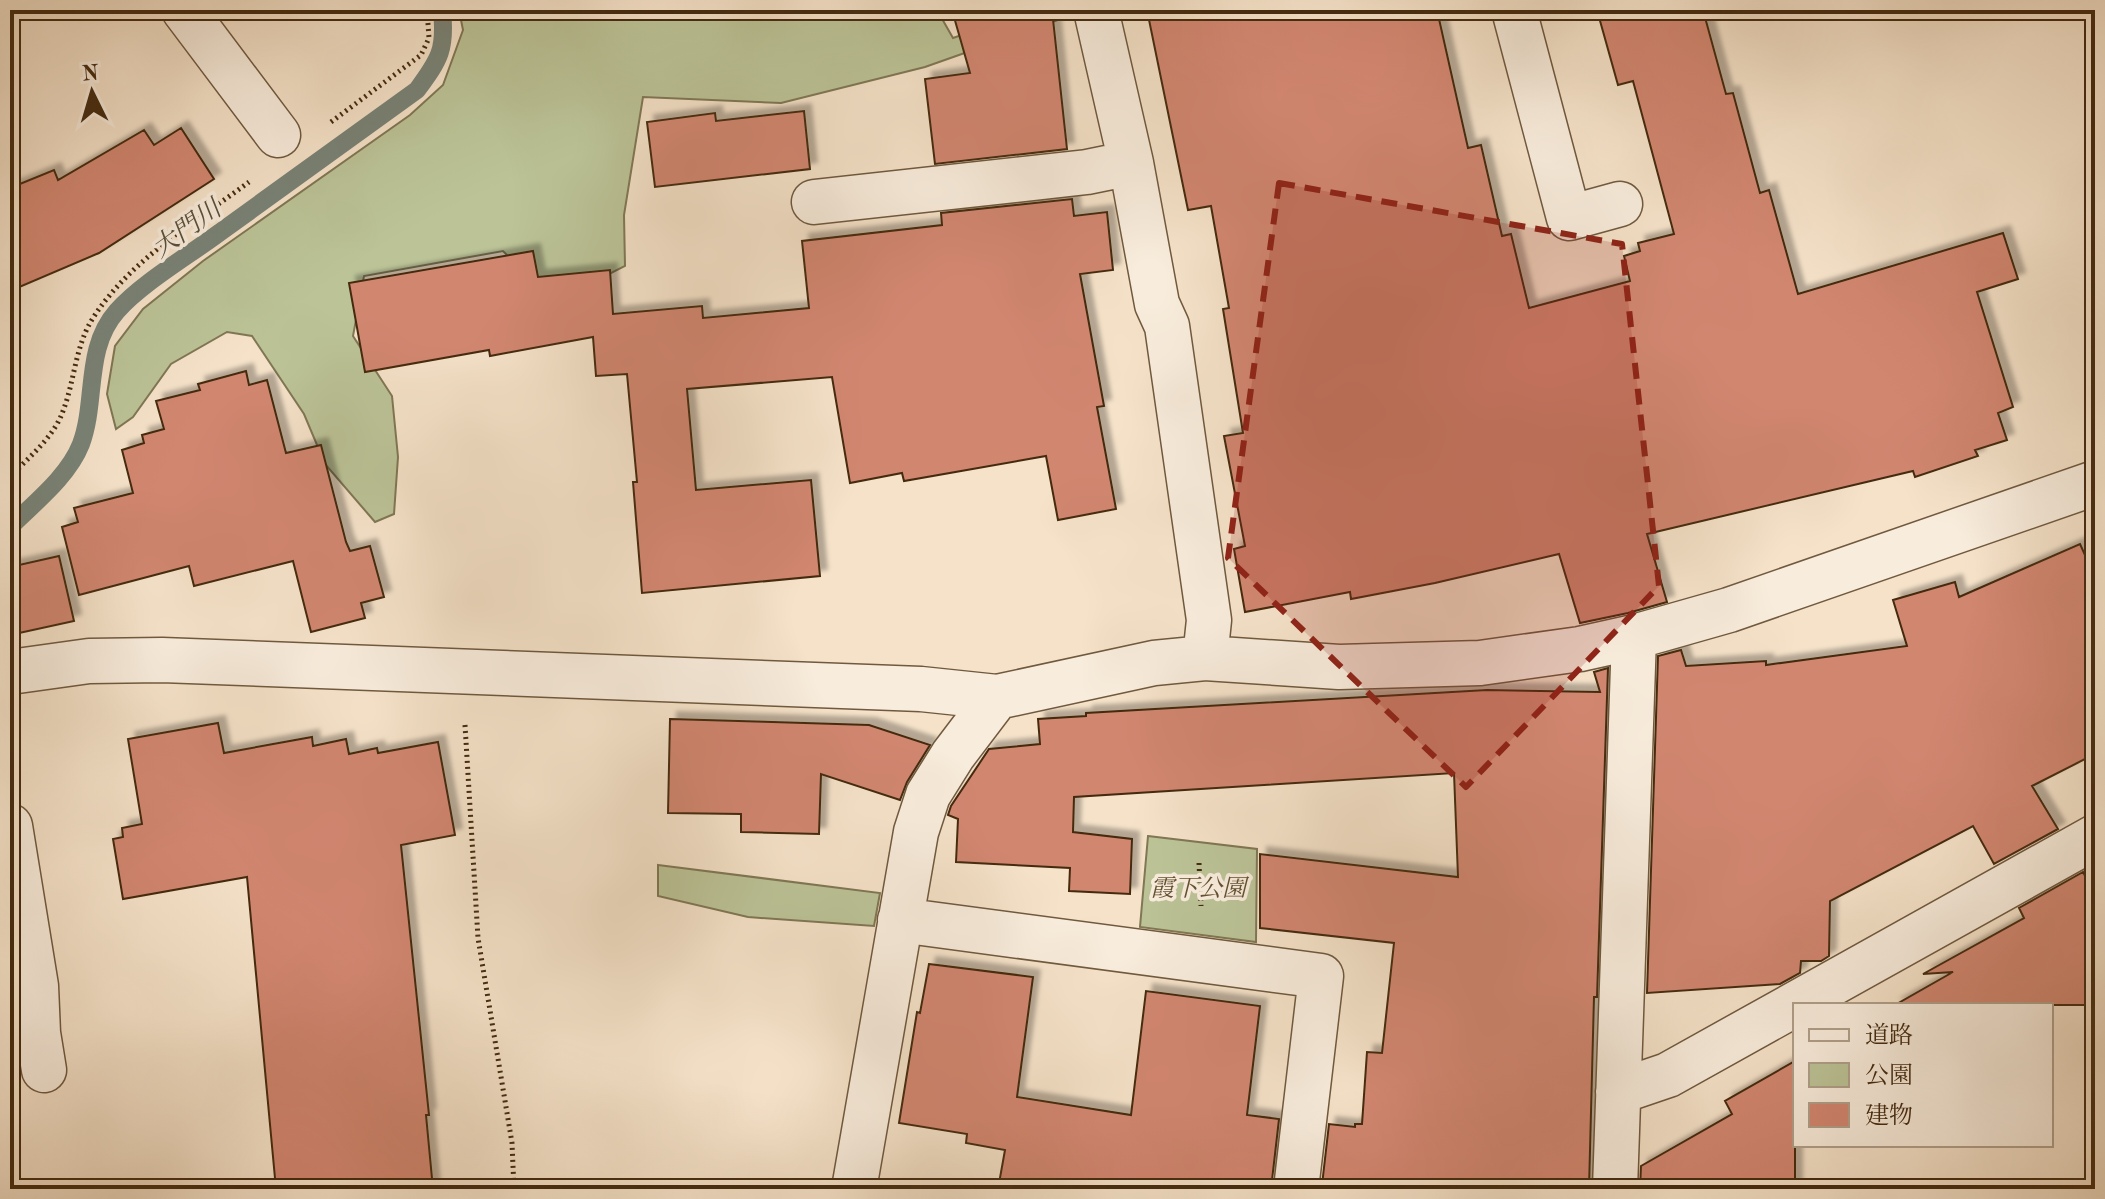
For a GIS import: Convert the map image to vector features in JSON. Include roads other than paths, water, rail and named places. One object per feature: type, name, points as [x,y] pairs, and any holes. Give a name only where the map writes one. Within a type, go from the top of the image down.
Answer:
[{"type":"street","points":[[184,10],[278,135]]},
{"type":"street","points":[[1096,10],[1131,163],[1157,304],[1167,326],[1209,620],[1205,658]]},
{"type":"street","points":[[1514,10],[1569,218],[1620,204]]},
{"type":"street","points":[[814,202],[880,177],[1087,172],[1131,163]]},
{"type":"street","points":[[10,672],[89,661],[162,660],[921,689],[997,697],[1154,663],[1205,658],[1339,667],[1480,663],[1580,649],[1729,610],[2095,483]]},
{"type":"street","points":[[1615,1189],[1634,637]]},
{"type":"street","points":[[854,1189],[916,832],[928,795],[953,755],[997,697]]},
{"type":"street","points":[[10,826],[23,988],[38,1033],[44,1070]]},
{"type":"street","points":[[1797,1003],[2095,837]]},
{"type":"street","points":[[900,920],[1321,976],[1296,1189]]},
{"type":"street","points":[[1618,1092],[1668,1075],[1793,1005]]},
{"type":"waterway","name":"大門川","points":[[10,527],[68,468],[81,444],[95,358],[107,326],[117,311],[152,280],[417,90],[440,53],[442,10]]},
{"type":"park label","name":"霞下公園","points":[[1198,888]]}]
